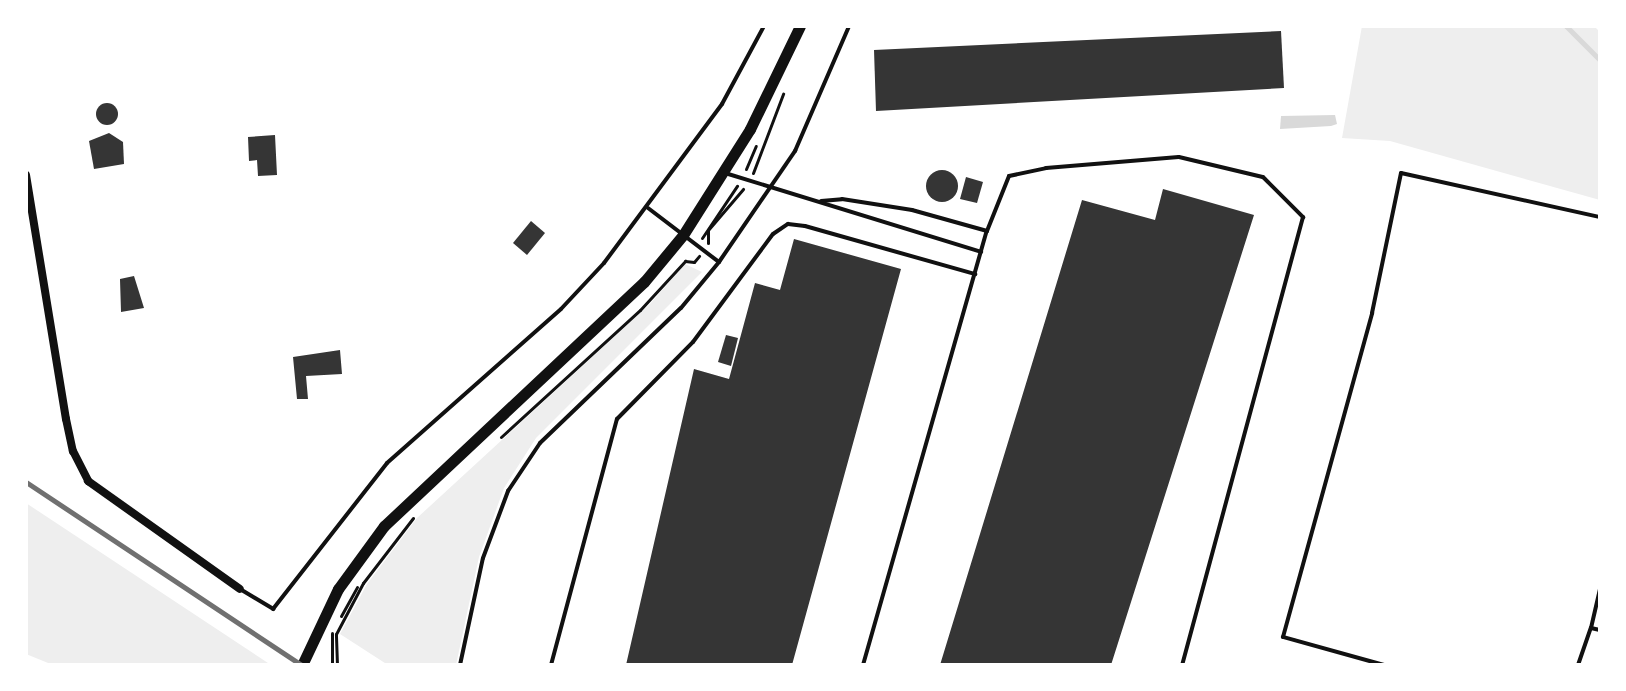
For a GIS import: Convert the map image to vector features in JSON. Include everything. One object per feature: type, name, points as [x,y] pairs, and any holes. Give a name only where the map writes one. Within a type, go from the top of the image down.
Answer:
[{"type":"street","points":[[302,665],[338,589],[384,526],[644,282],[683,235],[725,173],[800,26]]},
{"type":"street","points":[[26,175],[66,419],[73,451],[88,481],[240,589]]},
{"type":"lane","points":[[240,589],[273,609],[387,463],[561,309],[647,207],[722,104],[764,26]]},
{"type":"lane","points":[[460,665],[483,558],[508,491],[540,443],[681,308],[719,262],[795,151],[849,26]]},
{"type":"lane","points":[[863,665],[987,231],[1009,176],[1046,168],[1179,157],[1263,177],[1303,217],[1182,665]]},
{"type":"lane","points":[[725,173],[772,184],[981,252]]},
{"type":"lane","points":[[1384,665],[1283,637],[1372,313],[1401,173],[1600,217]]},
{"type":"lane","points":[[821,201],[842,199],[912,210],[987,231]]},
{"type":"lane","points":[[647,207],[719,262]]},
{"type":"lane","points":[[551,665],[617,419],[693,342],[773,234],[788,224],[805,226],[975,274]]},
{"type":"lane","points":[[1578,665],[1600,589]]},
{"type":"lane","points":[[1591,628],[1600,630]]},
{"type":"shaded area","points":[[1362,26],[1594,26],[1600,32],[1600,200],[1390,141],[1342,138]]},
{"type":"shaded area","points":[[1335,115],[1337,124],[1331,126],[1280,129],[1281,116]]},
{"type":"shaded area","points":[[685,264],[702,272],[536,438],[504,488],[479,557],[456,665],[388,665],[340,634],[367,584],[417,518],[650,304]]},
{"type":"shaded area","points":[[26,503],[271,665],[53,665],[26,654]]},
{"type":"building","points":[[1281,31],[1284,88],[876,111],[874,50]]},
{"type":"building","points":[[107,103],[118,114],[107,125],[96,114]]},
{"type":"building","points":[[109,133],[123,142],[124,164],[94,169],[89,141]]},
{"type":"building","points":[[275,135],[277,175],[258,176],[257,160],[249,161],[248,137]]},
{"type":"building","points":[[942,170],[953,175],[958,186],[953,197],[942,202],[931,197],[926,186],[931,175]]},
{"type":"building","points":[[966,177],[983,182],[977,203],[960,199]]},
{"type":"building","points":[[1163,189],[1254,215],[1111,665],[940,665],[1082,200],[1155,220]]},
{"type":"building","points":[[531,221],[545,233],[527,255],[513,243]]},
{"type":"building","points":[[794,239],[901,269],[792,665],[626,665],[694,369],[729,379],[755,283],[780,290]]},
{"type":"building","points":[[134,276],[144,308],[121,312],[120,279]]},
{"type":"building","points":[[726,335],[738,338],[731,366],[718,362]]},
{"type":"building","points":[[340,350],[342,374],[306,376],[308,399],[297,399],[293,357]]},
{"type":"waterway","points":[[1566,26],[1600,60]]},
{"type":"railway","points":[[26,482],[301,665]]}]
